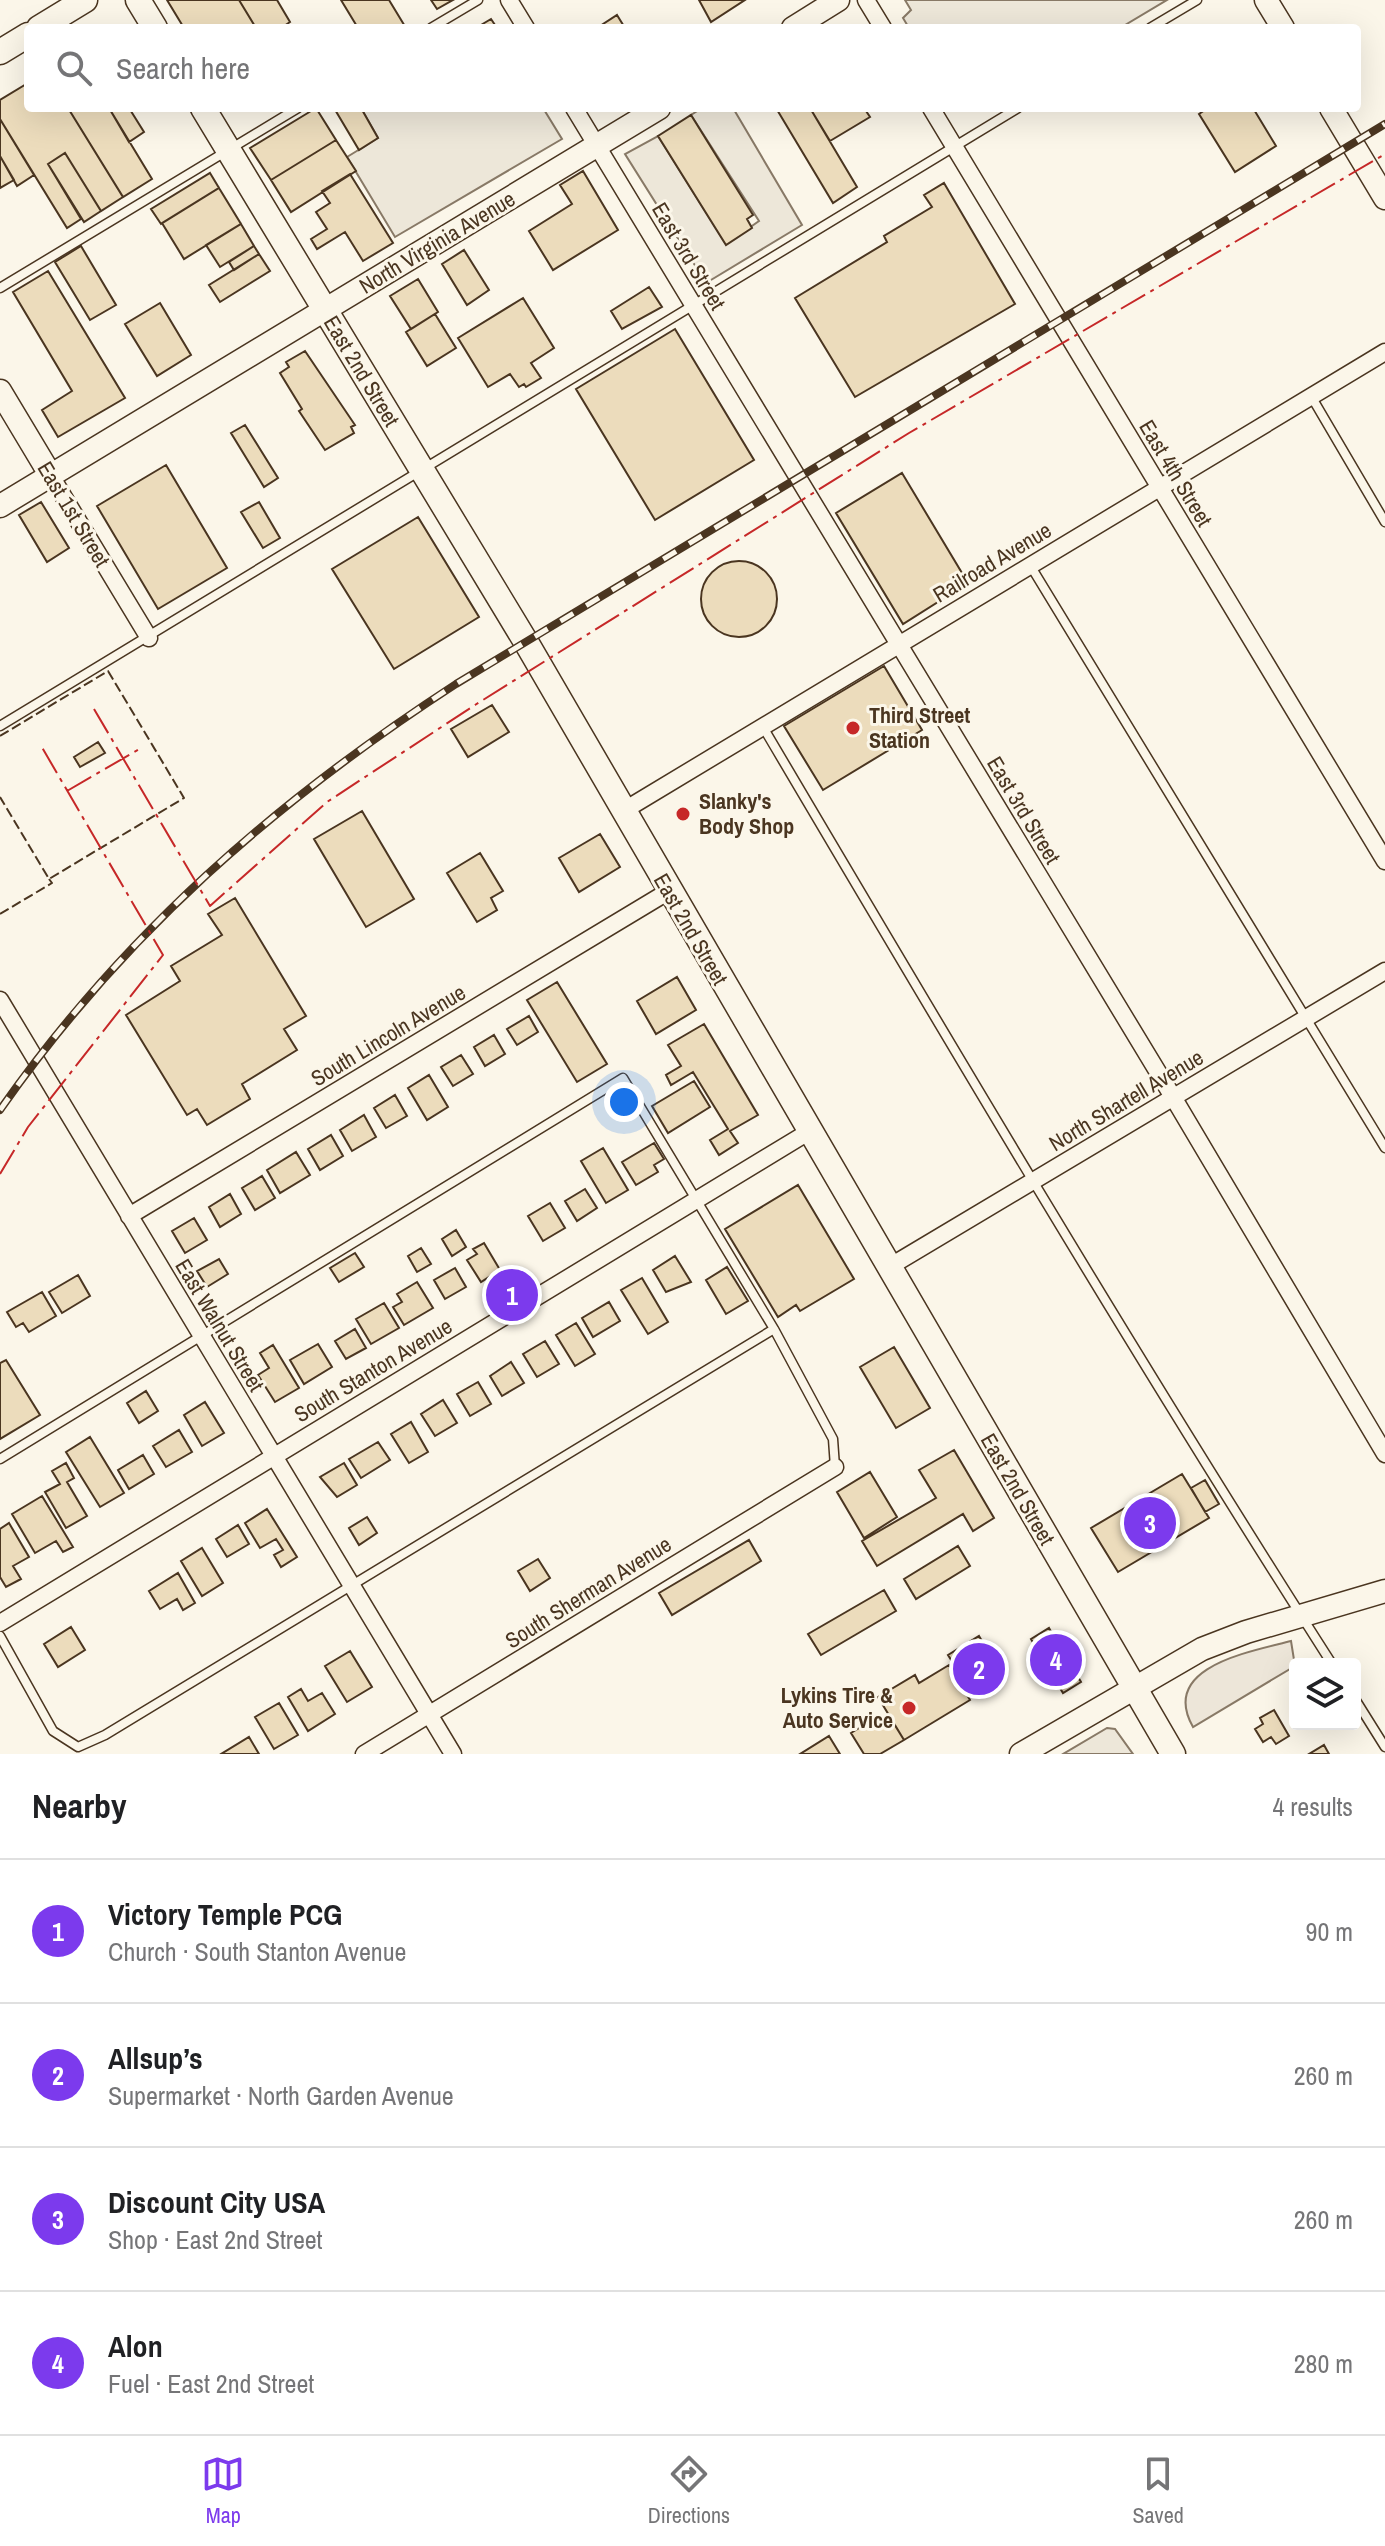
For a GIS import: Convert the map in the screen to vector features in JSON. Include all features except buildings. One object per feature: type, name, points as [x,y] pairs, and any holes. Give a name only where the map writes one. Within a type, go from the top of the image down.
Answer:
[{"type":"main road","points":[[46,24],[85,0]]},
{"type":"main road","points":[[138,0],[153,24]]},
{"type":"main road","points":[[0,52],[24,37]]},
{"type":"main road","name":"East 2nd Street","points":[[205,112],[623,811],[1173,1754]]},
{"type":"street","points":[[509,0],[524,24]]},
{"type":"street","points":[[799,24],[838,0]]},
{"type":"street","points":[[866,0],[881,24]]},
{"type":"street","points":[[1266,0],[1281,24]]},
{"type":"street","name":"East 3rd Street","points":[[576,112],[1173,1097],[1385,1454]]},
{"type":"street","name":"North Virginia Avenue","points":[[0,506],[652,112]]},
{"type":"street","name":"East 4th Street","points":[[933,112],[1385,861]]},
{"type":"street","points":[[1333,112],[1385,198]]},
{"type":"street","name":"Railroad Avenue","points":[[623,811],[1385,352]]},
{"type":"street","name":"East 1st Street","points":[[0,391],[149,638]]},
{"type":"street","name":"South Lincoln Avenue","points":[[129,1216],[669,891]]},
{"type":"street","name":"North Shartell Avenue","points":[[889,1267],[1385,971]]},
{"type":"street","name":"East Walnut Street","points":[[0,1000],[453,1754]]},
{"type":"street","name":"South Stanton Avenue","points":[[0,1623],[810,1131]]},
{"type":"street","name":"South Sherman Avenue","points":[[364,1754],[835,1467]]},
{"type":"street","points":[[1021,1754],[1132,1687],[1214,1644],[1385,1591]]},
{"type":"lane","points":[[438,24],[478,0]]},
{"type":"lane","points":[[1157,24],[1197,0]]},
{"type":"lane","points":[[0,288],[291,112]]},
{"type":"lane","points":[[0,726],[1011,112]]},
{"type":"lane","points":[[1311,396],[1385,522]]},
{"type":"lane","points":[[1030,565],[1385,1148]]},
{"type":"lane","points":[[762,726],[1032,1182],[1328,1658]]},
{"type":"lane","points":[[0,1459],[623,1078],[774,1329],[833,1439],[835,1467]]},
{"type":"lane","points":[[0,1636],[53,1731],[78,1747],[105,1735],[774,1329]]},
{"type":"lane","points":[[1361,1709],[1385,1747]]},
{"type":"shaded area","points":[[905,0],[1167,0],[1127,24],[907,24],[903,18],[911,10]]},
{"type":"shaded area","points":[[363,112],[545,112],[562,139],[395,237],[347,157],[378,138]]},
{"type":"shaded area","points":[[696,112],[735,112],[802,225],[706,283],[625,154],[658,136],[726,244],[759,221],[691,115]]},
{"type":"shaded area","points":[[1291,1641],[1294,1658],[1289,1658],[1289,1670],[1193,1727],[1186,1707],[1188,1690],[1198,1676],[1233,1657]]},
{"type":"shaded area","points":[[1107,1728],[1115,1729],[1133,1754],[1063,1754]]},
{"type":"railway","points":[[0,1110],[98,986],[151,929],[265,824],[390,729],[456,684],[1385,124]]},
{"type":"fence","points":[[0,736],[108,671],[184,798],[49,879],[0,797]]},
{"type":"fence","points":[[0,914],[52,883],[49,879]]},
{"type":"power","points":[[94,709],[210,906],[327,802],[475,705],[909,433],[1385,154]]},
{"type":"power","points":[[0,1174],[28,1127],[163,955],[40,744]]},
{"type":"power","points":[[67,791],[141,748]]},
{"type":"place","name":"Third Street Station","points":[[853,728]]},
{"type":"place","name":"Slanky's Body Shop","points":[[683,814]]},
{"type":"place","name":"Victory Temple PCG","points":[[512,1295]]},
{"type":"place","name":"Discount City USA","points":[[1150,1523]]},
{"type":"place","name":"Alon","points":[[1056,1660]]},
{"type":"place","name":"Allsup’s","points":[[979,1669]]},
{"type":"place","name":"Lykins Tire & Auto Service","points":[[909,1708]]}]
